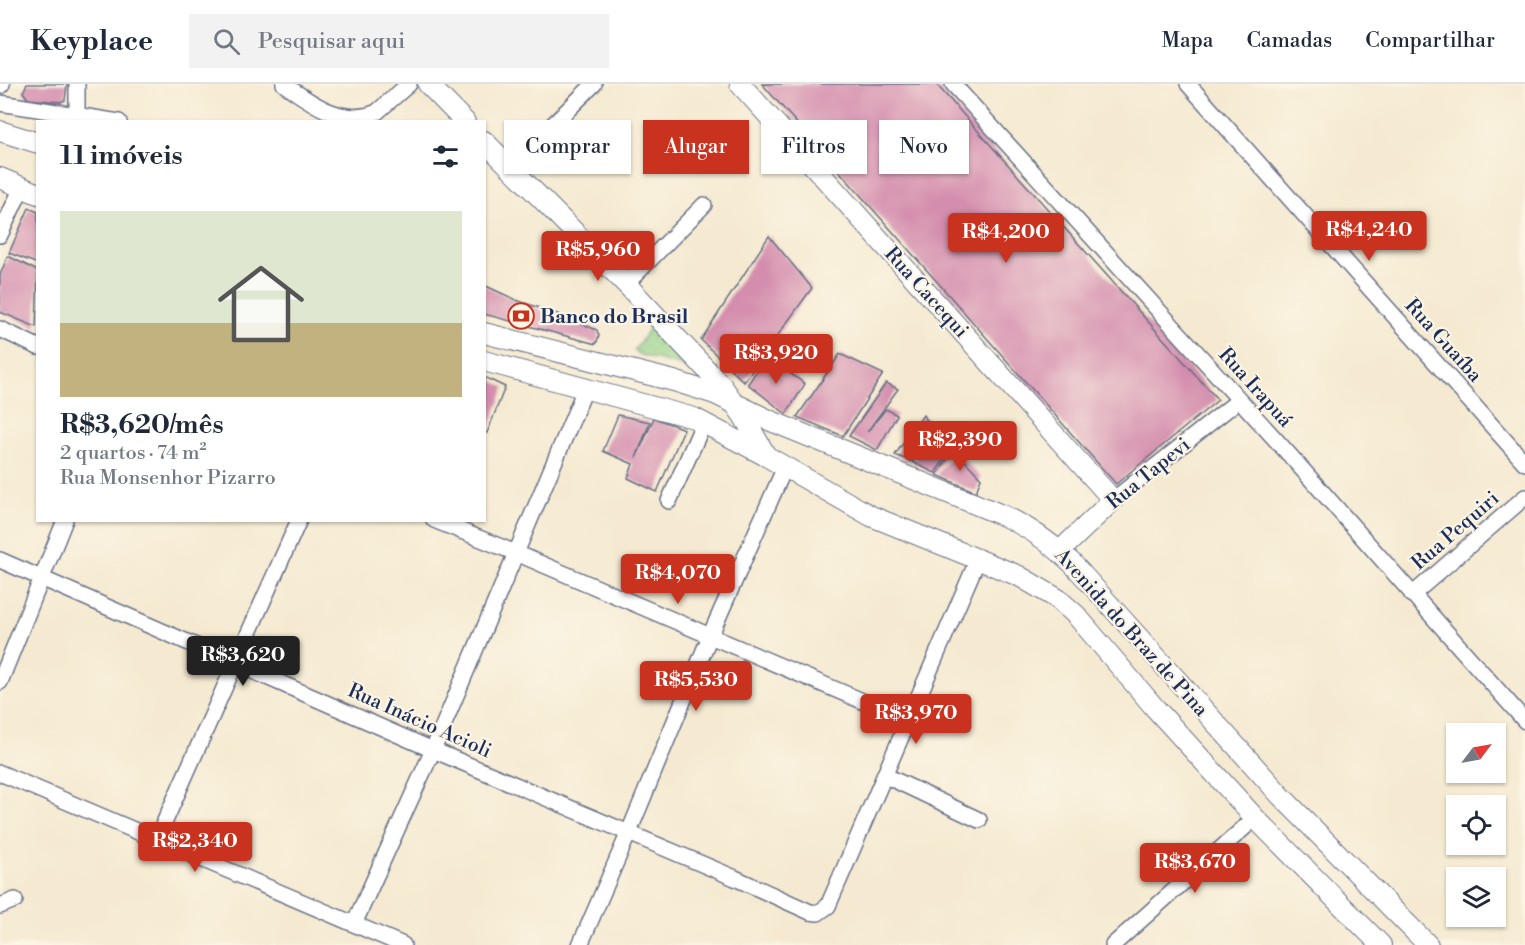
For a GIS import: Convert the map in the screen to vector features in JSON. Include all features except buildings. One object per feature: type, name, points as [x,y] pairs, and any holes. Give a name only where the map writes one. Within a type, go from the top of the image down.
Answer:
[{"type":"main road","points":[[428,84],[463,120]]},
{"type":"main road","name":"Rua Cacequi","points":[[740,84],[1113,500]]},
{"type":"main road","points":[[0,131],[36,142]]},
{"type":"main road","name":"Avenida do Braz de Pina","points":[[486,143],[504,161]]},
{"type":"main road","name":"Avenida do Braz de Pina","points":[[517,174],[713,375],[735,403],[766,456],[871,516],[1019,576],[1058,599],[1076,615],[1155,708],[1255,818],[1381,945]]},
{"type":"main road","points":[[0,178],[30,190]]},
{"type":"main road","points":[[486,334],[674,381],[735,403]]},
{"type":"main road","points":[[486,362],[681,413],[704,422],[766,456]]},
{"type":"main road","name":"Avenida do Braz de Pina","points":[[735,403],[771,421],[1018,522],[1049,541],[1281,796],[1428,945]]},
{"type":"main road","name":"Rua Tapevi","points":[[1060,551],[1113,500]]},
{"type":"street","points":[[77,114],[78,84]]},
{"type":"street","points":[[284,84],[320,116],[371,118],[409,84]]},
{"type":"street","name":"Rua Irapuá","points":[[953,84],[1525,721]]},
{"type":"street","name":"Rua Guaíba","points":[[1188,84],[1525,463]]},
{"type":"street","points":[[556,120],[590,85]]},
{"type":"street","points":[[0,103],[108,120]]},
{"type":"street","points":[[0,235],[30,190]]},
{"type":"street","points":[[626,284],[704,205]]},
{"type":"street","points":[[0,329],[36,345]]},
{"type":"street","points":[[354,924],[433,750],[585,387]]},
{"type":"street","name":"Rua Tapevi","points":[[1113,500],[1239,400]]},
{"type":"street","points":[[669,501],[704,422]]},
{"type":"street","points":[[580,945],[710,636],[785,467]]},
{"type":"street","name":"Rua Pequiri","points":[[1412,595],[1525,497]]},
{"type":"street","points":[[0,681],[64,522]]},
{"type":"street","points":[[157,839],[298,522]]},
{"type":"street","points":[[439,522],[909,721]]},
{"type":"street","points":[[978,559],[884,775],[979,820]]},
{"type":"street","name":"Rua Inácio Acioli","points":[[0,560],[810,912],[818,913],[823,910],[831,899],[884,775]]},
{"type":"street","points":[[0,773],[403,945]]},
{"type":"street","points":[[1113,945],[1255,818]]},
{"type":"street","points":[[0,906],[15,900]]},
{"type":"green space","points":[[652,323],[695,363],[690,368],[638,354],[634,350]]},
{"type":"place","name":"Banco do Brasil","points":[[521,316]]}]
